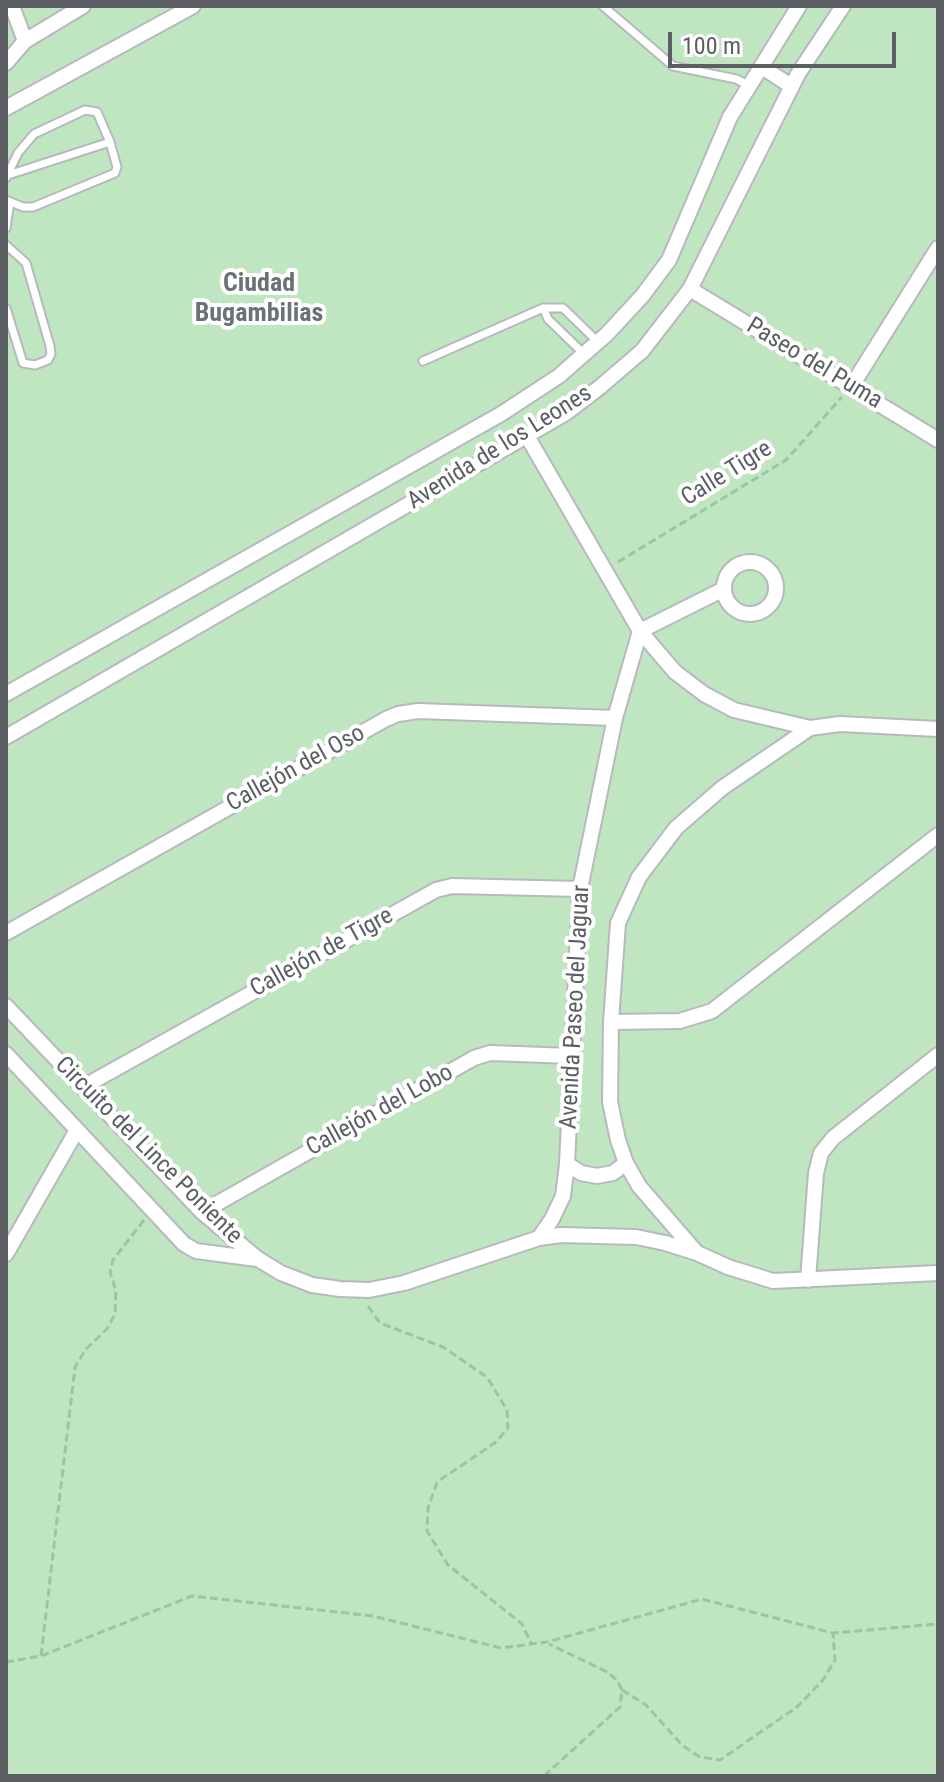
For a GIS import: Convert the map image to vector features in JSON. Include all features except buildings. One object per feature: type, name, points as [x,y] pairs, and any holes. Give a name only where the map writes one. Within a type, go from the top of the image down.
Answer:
[{"type":"street","points":[[12,6],[25,41]]},
{"type":"street","points":[[6,63],[25,41],[83,6]]},
{"type":"street","points":[[6,108],[193,6]]},
{"type":"street","name":"Avenida de los Leones","points":[[6,694],[501,414],[559,376],[598,342],[643,295],[669,260],[730,117],[799,6]]},
{"type":"street","name":"Avenida de los Leones","points":[[6,737],[566,413],[642,351],[690,289],[791,86],[843,6]]},
{"type":"street","points":[[762,67],[791,86]]},
{"type":"street","points":[[851,387],[938,248]]},
{"type":"street","name":"Paseo del Puma","points":[[690,289],[938,440]]},
{"type":"street","points":[[527,436],[640,631],[675,672],[704,694],[734,710],[810,728],[840,724],[938,729]]},
{"type":"street","points":[[640,631],[724,589]]},
{"type":"street","name":"Avenida Paseo del Jaguar","points":[[539,1238],[563,1196],[567,1164],[580,889],[615,718],[640,631]]},
{"type":"street","name":"Callejón del Oso","points":[[6,933],[398,714],[418,711],[615,718]]},
{"type":"street","name":"Avenida Paseo del Jaguar","points":[[697,1253],[657,1209],[626,1163],[618,1140],[610,1102],[611,1022],[618,923],[639,877],[676,828],[722,788],[810,728]]},
{"type":"street","points":[[611,1022],[680,1021],[712,1011],[938,835]]},
{"type":"street","name":"Callejón de Tigre","points":[[83,1087],[436,890],[452,886],[580,889]]},
{"type":"street","name":"Circuito del Lince Poniente","points":[[6,1006],[202,1212],[258,1259]]},
{"type":"street","name":"Callejón del Lobo","points":[[202,1212],[474,1058],[490,1053],[571,1056]]},
{"type":"street","name":"Circuito del Lince Poniente","points":[[6,1054],[184,1244],[196,1251],[258,1259]]},
{"type":"street","points":[[808,1280],[816,1173],[821,1153],[833,1138],[938,1055]]},
{"type":"street","points":[[6,1254],[77,1130]]},
{"type":"street","points":[[567,1164],[581,1173],[597,1176],[613,1173],[626,1163]]},
{"type":"street","points":[[258,1259],[281,1273],[312,1285],[369,1290],[404,1283],[539,1238],[561,1235],[636,1237],[697,1253],[728,1267],[773,1281],[938,1273]]},
{"type":"lane","points":[[603,6],[673,66],[736,79],[750,86]]},
{"type":"lane","points":[[6,228],[8,201],[33,207],[117,171],[110,142],[97,112],[85,110],[34,134],[18,153],[7,176]]},
{"type":"lane","points":[[7,176],[110,142]]},
{"type":"lane","points":[[6,245],[26,263],[50,346],[48,360],[35,365],[23,363],[6,308]]},
{"type":"lane","points":[[423,361],[543,308],[563,308],[598,342]]},
{"type":"lane","points":[[543,308],[548,319],[584,354]]},
{"type":"path","name":"Calle Tigre","points":[[604,570],[786,460],[851,387]]},
{"type":"path","points":[[41,1656],[75,1367],[86,1349],[107,1329],[115,1314],[116,1291],[110,1272],[113,1260],[152,1210]]},
{"type":"path","points":[[369,1290],[368,1309],[380,1323],[454,1354],[487,1377],[507,1410],[508,1428],[496,1442],[437,1482],[428,1508],[427,1531],[448,1565],[522,1624],[532,1645]]},
{"type":"path","points":[[6,1662],[41,1656],[192,1596],[373,1616],[501,1648],[547,1642],[702,1599],[833,1633],[938,1624]]},
{"type":"path","points":[[547,1642],[607,1672],[617,1680],[622,1690],[646,1705],[683,1746],[700,1757],[720,1760],[797,1707],[823,1680],[835,1660],[833,1633]]},
{"type":"path","points":[[544,1776],[620,1707],[622,1690]]},
{"type":"green space","points":[[6,6],[938,6],[938,1776],[6,1776]]},
{"type":"district","name":"Ciudad Bugambilias","points":[[259,299]]}]
